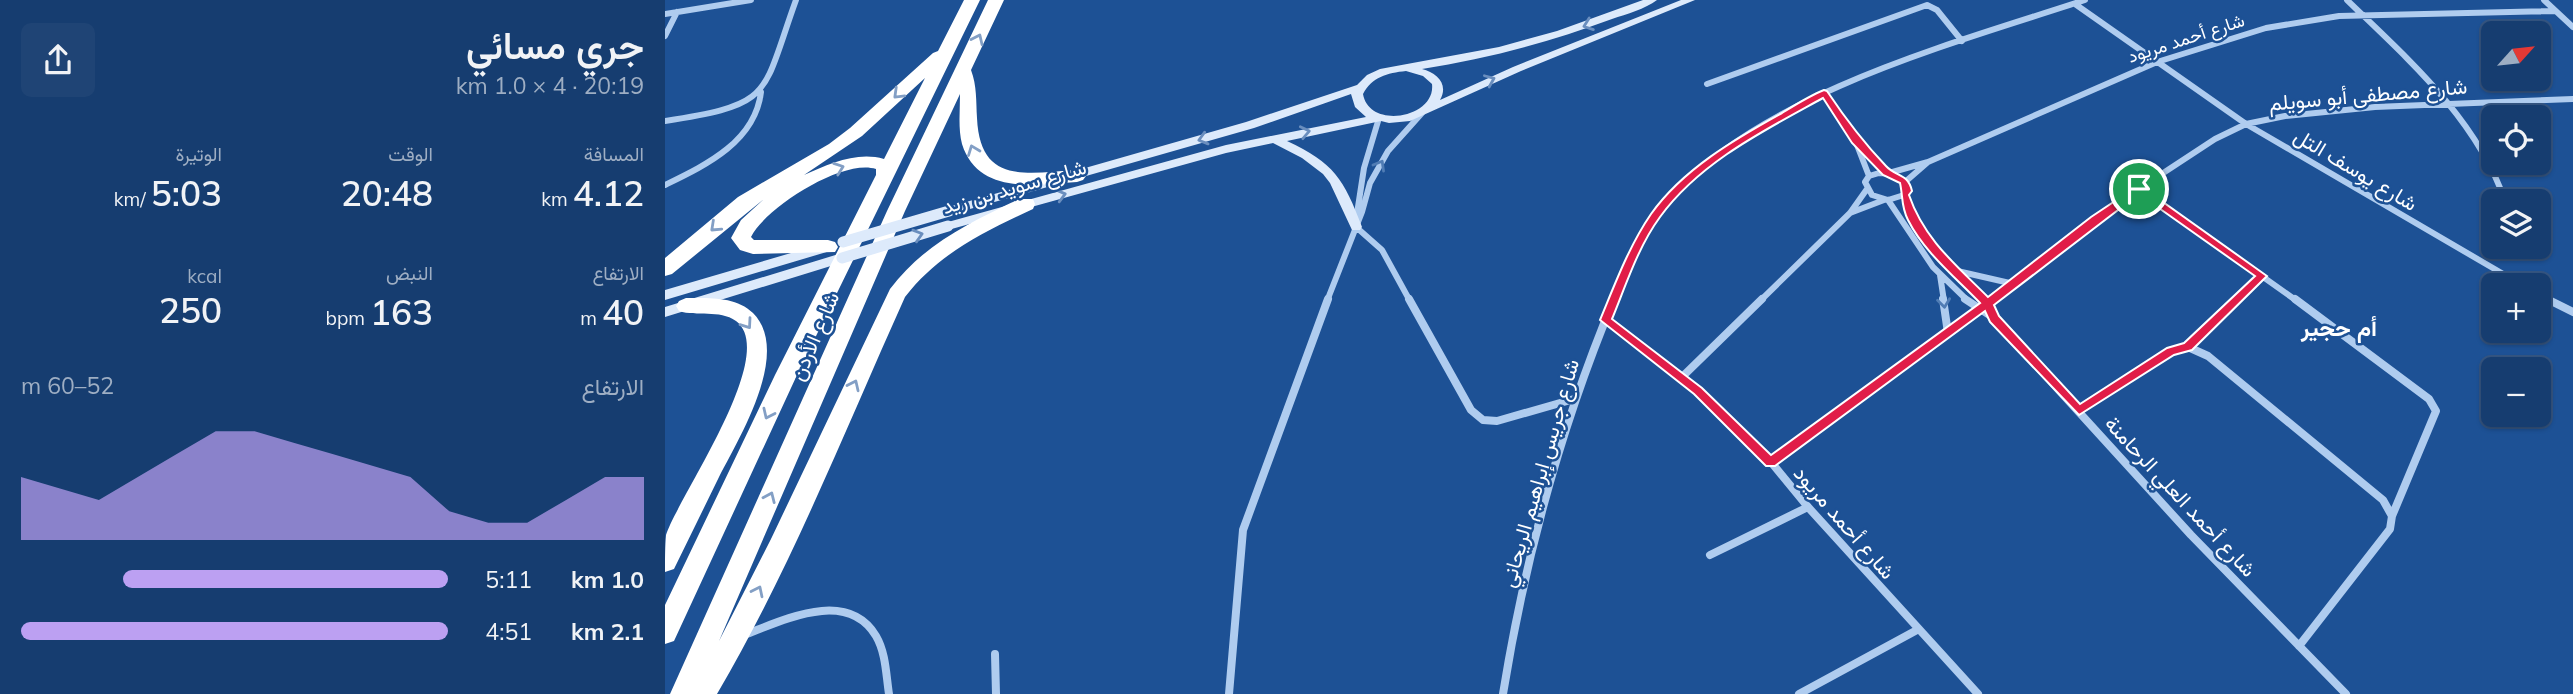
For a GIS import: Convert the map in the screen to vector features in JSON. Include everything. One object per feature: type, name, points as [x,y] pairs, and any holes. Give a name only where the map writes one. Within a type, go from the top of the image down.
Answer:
[{"type":"highway","name":"شارع الأردن","points":[[665,632],[786,375],[972,0]]},
{"type":"highway","name":"شارع الأردن","points":[[683,694],[706,653],[885,236],[996,0]]},
{"type":"highway","points":[[665,270],[745,202],[856,132],[948,48]]},
{"type":"highway","points":[[963,70],[968,88],[969,142],[978,162],[994,174],[1014,178],[1077,176]]},
{"type":"highway","points":[[837,249],[753,247],[743,243],[741,233],[760,213],[785,194],[831,170],[873,160],[885,166],[885,178]]},
{"type":"highway","points":[[702,694],[897,294],[918,266],[946,244],[1026,204]]},
{"type":"highway","points":[[665,561],[741,411],[751,385],[757,354],[751,325],[743,316],[730,309],[675,309]]},
{"type":"main road","points":[[1652,0],[1584,27],[1514,49],[1384,71],[1361,87],[1358,102],[1362,108],[1379,118],[1406,118],[1517,69],[1690,0]]},
{"type":"main road","points":[[1406,68],[1428,74],[1439,86],[1439,94],[1425,111]]},
{"type":"main road","name":"شارع سويد بن زيد","points":[[675,309],[949,211],[1250,125],[1361,87]]},
{"type":"main road","name":"شارع سويد بن زيد","points":[[665,295],[837,249],[948,226],[1274,139],[1379,118]]},
{"type":"main road","points":[[1274,139],[1315,158],[1328,169],[1356,227]]},
{"type":"street","points":[[665,14],[751,0]]},
{"type":"street","points":[[665,121],[740,105],[761,92],[796,0]]},
{"type":"street","name":"شارع جريس إبراهيم الريحاني","points":[[1503,694],[1525,578],[1574,399],[1630,261],[1655,217],[1670,198],[1694,174],[1744,138],[1824,93],[1962,41],[2085,0]]},
{"type":"street","points":[[2347,0],[2448,104],[2489,159],[2502,189]]},
{"type":"street","points":[[2543,0],[2573,27]]},
{"type":"street","points":[[1707,84],[1927,2],[1962,41]]},
{"type":"street","name":"شارع يوسف التل","points":[[2075,4],[2246,124],[2501,273]]},
{"type":"street","name":"شارع أحمد مريود","points":[[1888,173],[1929,162],[2157,62],[2277,26],[2319,18],[2362,15],[2555,11]]},
{"type":"street","points":[[665,36],[677,12]]},
{"type":"street","points":[[665,186],[707,164],[743,134],[758,112],[761,92]]},
{"type":"street","points":[[1824,93],[1856,141],[1888,173],[1905,182],[1907,191],[1904,195],[1850,213]]},
{"type":"street","name":"شارع مصطفى أبو سويلم","points":[[1771,462],[2139,189],[2215,139],[2246,124],[2330,111],[2573,99]]},
{"type":"street","points":[[1229,694],[1243,530],[1305,356],[1377,168],[1388,151],[1425,111]]},
{"type":"street","points":[[1356,227],[1358,188],[1368,147],[1379,118]]},
{"type":"street","points":[[1856,141],[1869,176]]},
{"type":"street","name":"شارع أحمد مريود","points":[[1905,182],[1929,162]]},
{"type":"street","points":[[1886,200],[1872,195],[1865,182],[1869,176],[1888,173]]},
{"type":"street","points":[[1681,378],[1850,213],[1867,189]]},
{"type":"street","points":[[2139,189],[2421,391],[2436,411],[2392,516],[2390,529],[2299,646]]},
{"type":"street","name":"شارع أحمد العلي الرحامنة","points":[[1904,195],[1917,227],[1950,269],[1987,303],[1994,319]]},
{"type":"street","name":"شارع أحمد العلي الرحامنة","points":[[1886,200],[1940,274],[1978,310],[1994,319],[2191,535],[2346,694]]},
{"type":"street","points":[[1356,227],[1382,250],[1423,327],[1471,410],[1478,417],[1497,421],[1574,399]]},
{"type":"street","points":[[1950,269],[2014,284]]},
{"type":"street","points":[[1940,274],[1948,332]]},
{"type":"street","points":[[2079,411],[2171,351],[2188,347],[2262,276]]},
{"type":"street","points":[[2551,301],[2573,312]]},
{"type":"street","name":"شارع أحمد مريود","points":[[1606,320],[1681,378],[1771,462],[1808,508],[1978,694]]},
{"type":"street","points":[[2188,347],[2208,356],[2255,392],[2383,500],[2392,516]]},
{"type":"street","points":[[1710,555],[1808,508]]},
{"type":"street","points":[[729,642],[809,612],[840,610],[853,614],[867,623],[876,636],[884,659],[889,694]]},
{"type":"street","points":[[1799,694],[1917,630]]},
{"type":"street","points":[[995,654],[996,694]]},
{"type":"district","name":"أم حجير","points":[[2339,327]]},
{"type":"route","points":[[2139,189],[2095,220],[2014,284],[1987,303],[1831,421],[1771,462],[1698,391],[1606,320],[1630,261],[1655,217],[1670,198],[1694,174],[1744,138],[1824,93],[1856,141],[1887,173],[1898,176],[1905,182],[1907,191],[1904,195],[1912,219],[1931,247],[1950,269],[1987,303],[1994,319],[2079,411],[2171,351],[2188,347],[2262,276],[2139,189]]}]
